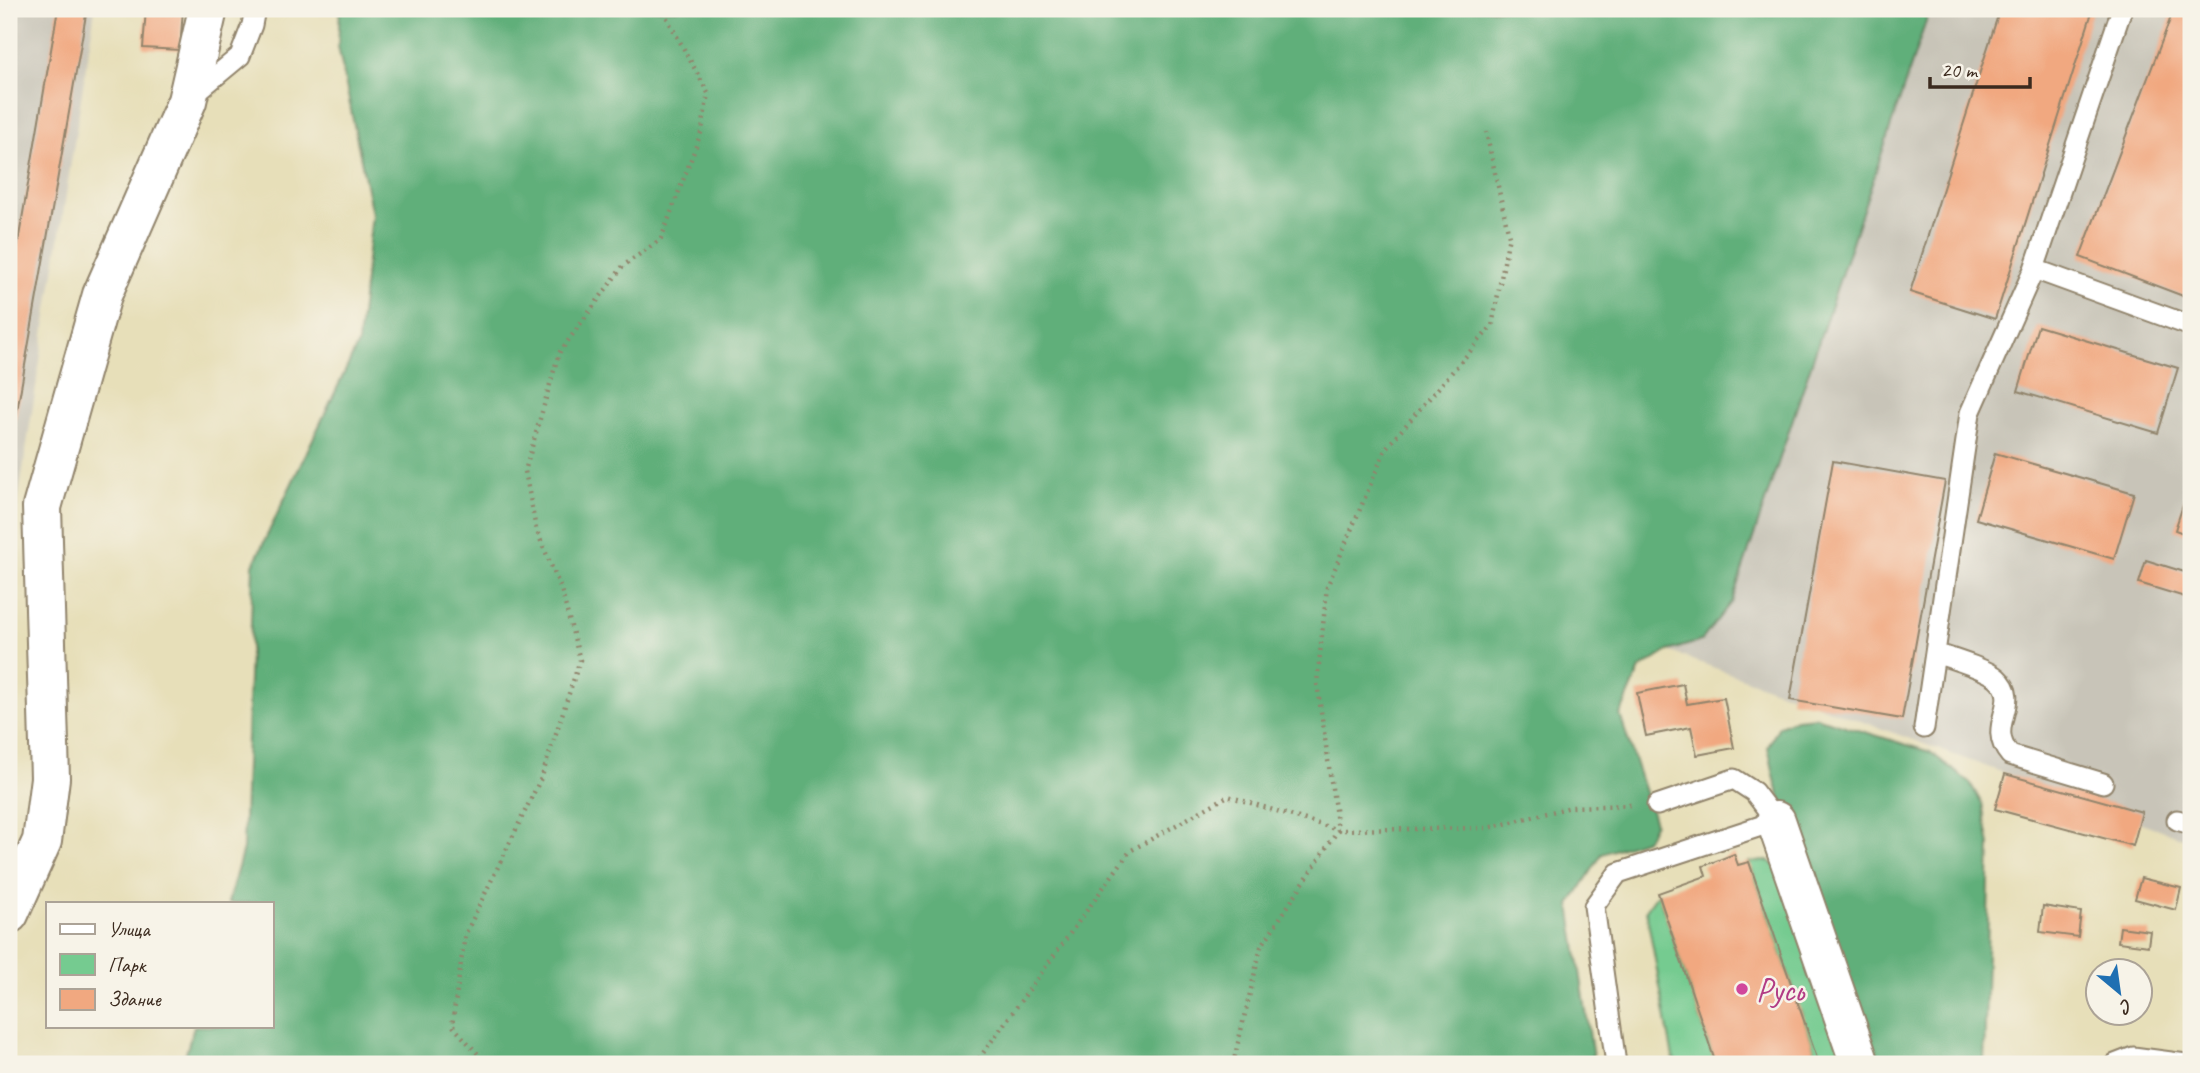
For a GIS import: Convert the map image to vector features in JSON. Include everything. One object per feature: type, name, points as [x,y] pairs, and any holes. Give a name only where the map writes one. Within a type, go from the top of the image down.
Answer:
[{"type":"street","points":[[9,914],[42,841],[50,778],[42,507],[102,295],[187,100],[208,9]]},
{"type":"street","points":[[1776,821],[1860,1064]]},
{"type":"lane","points":[[187,100],[240,57],[255,9]]},
{"type":"lane","points":[[1924,728],[1970,413],[2034,269],[2122,9]]},
{"type":"lane","points":[[2034,269],[2191,326]]},
{"type":"lane","points":[[1935,653],[1995,676],[2004,686],[2008,699],[1999,733],[2003,746],[2010,755],[2103,783]]},
{"type":"lane","points":[[1616,1064],[1594,906],[1618,873],[1776,821],[1754,792],[1734,779],[1657,805]]},
{"type":"lane","points":[[2115,1064],[2133,1057],[2186,1064]]},
{"type":"path","points":[[488,1064],[452,1025],[465,935],[542,776],[580,660],[561,589],[536,529],[525,471],[559,354],[623,265],[661,239],[702,130],[708,93],[662,9]]},
{"type":"path","points":[[1233,1064],[1261,947],[1338,830],[1317,683],[1326,587],[1386,449],[1492,326],[1509,236],[1486,132]]},
{"type":"path","points":[[975,1064],[1130,851],[1228,796],[1338,830],[1488,828],[1571,807],[1657,805]]},
{"type":"shaded area","points":[[9,9],[95,9],[9,559]]},
{"type":"shaded area","points":[[1930,9],[2191,9],[2191,841],[1668,651],[1701,641],[1732,601]]},
{"type":"green space","points":[[340,9],[1930,9],[1732,601],[1701,641],[1668,651],[1640,669],[1620,715],[1655,823],[1647,839],[1602,854],[1570,905],[1594,1064],[178,1064],[186,1053],[193,1028],[273,1028],[273,902],[228,902],[243,849],[253,565],[358,344],[372,214],[338,46]]},
{"type":"green space","points":[[1816,717],[1930,752],[1970,783],[1982,804],[1990,845],[1984,1064],[1869,1064],[1776,784],[1768,747],[1779,726],[1796,719]]},
{"type":"green space","points":[[1769,861],[1782,870],[1849,1064],[1819,1064],[1749,862]]},
{"type":"green space","points":[[1658,893],[1716,1064],[1680,1064],[1673,1058],[1646,910]]},
{"type":"building","points":[[58,9],[87,9],[9,457],[9,295]]},
{"type":"building","points":[[146,9],[183,9],[180,50],[143,48]]},
{"type":"building","points":[[2000,9],[2093,9],[1995,319],[1910,292]]},
{"type":"building","points":[[2174,9],[2191,9],[2191,299],[2080,257]]},
{"type":"building","points":[[2038,326],[2178,368],[2158,433],[2018,391]]},
{"type":"building","points":[[1995,453],[2134,493],[2114,559],[1976,519]]},
{"type":"building","points":[[1833,461],[1945,481],[1902,719],[1790,700]]},
{"type":"building","points":[[2191,480],[2191,536],[2175,530]]},
{"type":"building","points":[[2146,560],[2191,574],[2191,599],[2139,583]]},
{"type":"building","points":[[1683,684],[1687,704],[1724,698],[1734,748],[1697,755],[1691,727],[1646,736],[1637,693]]},
{"type":"building","points":[[2005,774],[2142,812],[2133,846],[1995,809]]},
{"type":"building","name":"Русь","points":[[1734,854],[1738,865],[1749,862],[1819,1064],[1716,1064],[1658,893],[1706,876],[1703,866]]},
{"type":"building","points":[[2141,878],[2181,888],[2176,910],[2135,899]]},
{"type":"building","points":[[2043,906],[2081,912],[2078,937],[2040,932]]},
{"type":"building","points":[[2120,927],[2150,931],[2148,946],[2118,942]]},
{"type":"place","name":"Русь","points":[[1742,989]]}]
